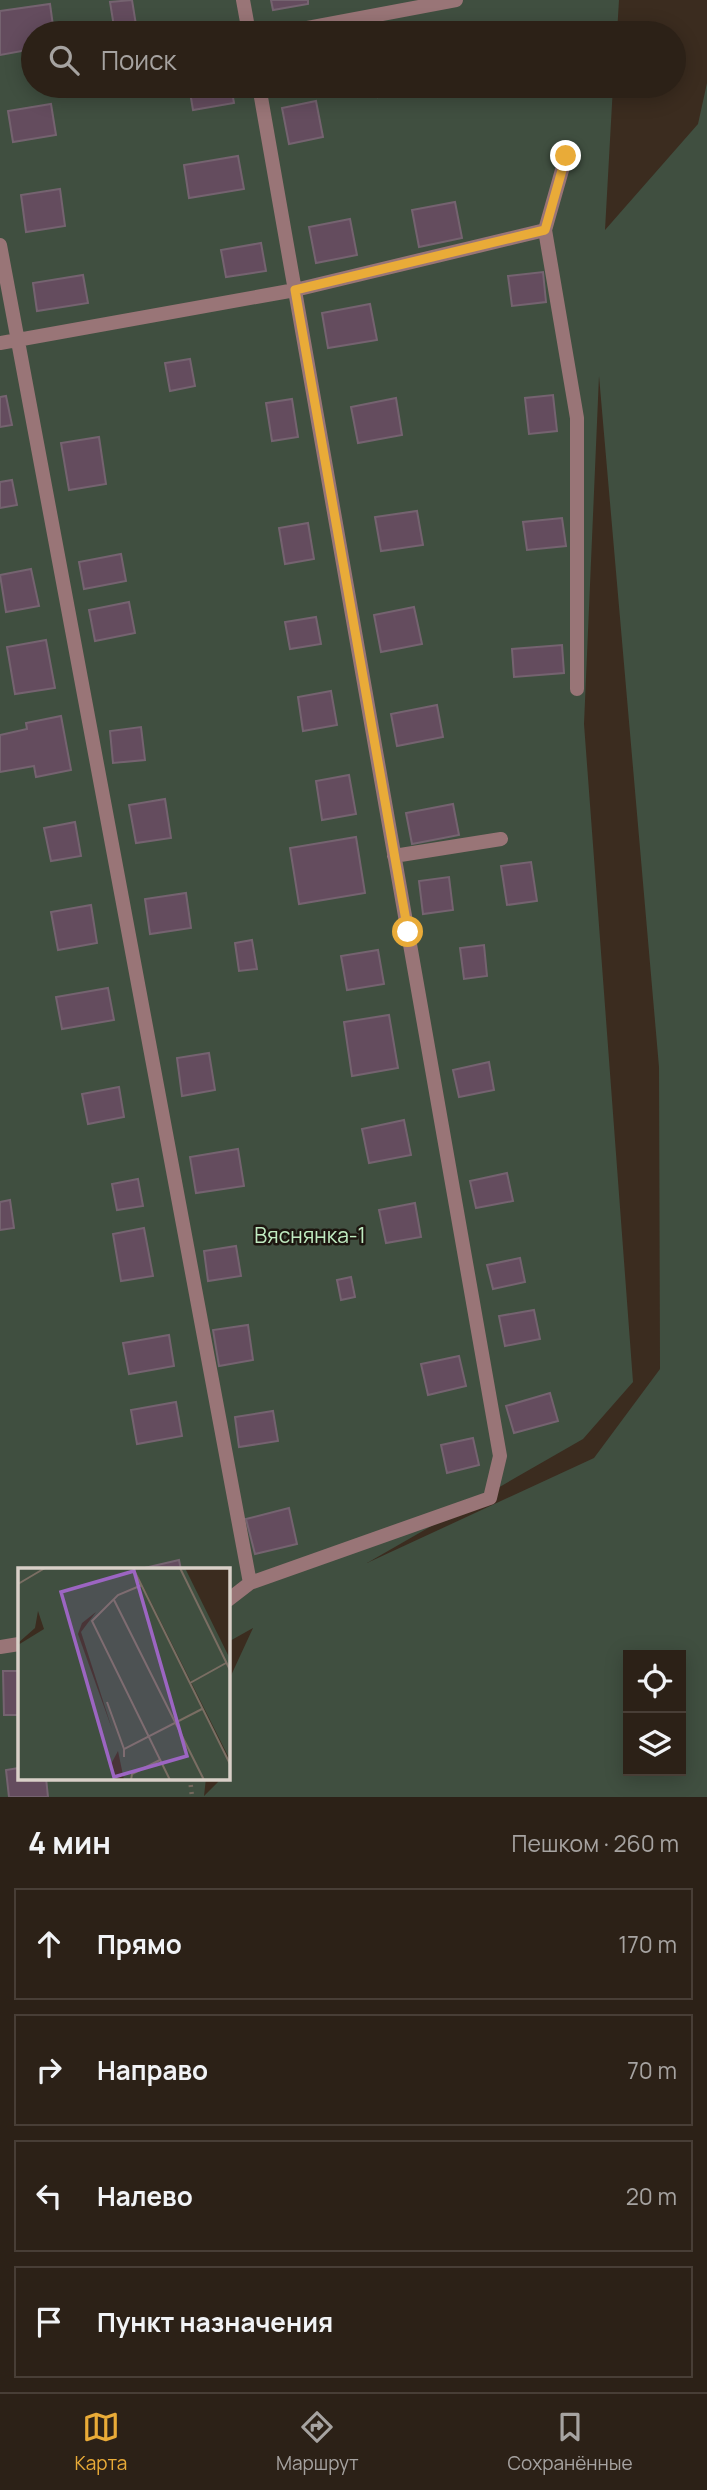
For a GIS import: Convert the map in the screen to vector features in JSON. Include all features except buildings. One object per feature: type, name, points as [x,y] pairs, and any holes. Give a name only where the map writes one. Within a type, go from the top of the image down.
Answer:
[{"type":"lane","points":[[243,0],[247,21]]},
{"type":"lane","points":[[345,21],[456,0]]},
{"type":"lane","points":[[229,1599],[250,1583],[490,1498],[500,1457],[261,98]]},
{"type":"lane","points":[[566,156],[545,230],[577,418],[577,689]]},
{"type":"lane","points":[[0,343],[295,290],[545,230]]},
{"type":"lane","points":[[0,245],[250,1583]]},
{"type":"lane","points":[[394,856],[501,839]]},
{"type":"lane","points":[[0,1647],[18,1644]]},
{"type":"green space","name":"Вяснянка-1","points":[[0,0],[619,0],[618,21],[21,21],[21,98],[612,98],[605,230],[698,124],[707,83],[707,1797],[0,1797]],"holes":[[[599,376],[659,1067],[660,1369],[594,1458],[367,1563],[583,1439],[633,1382],[584,724]]]},
{"type":"route","points":[[408,932],[295,290],[545,230],[566,156]]}]
